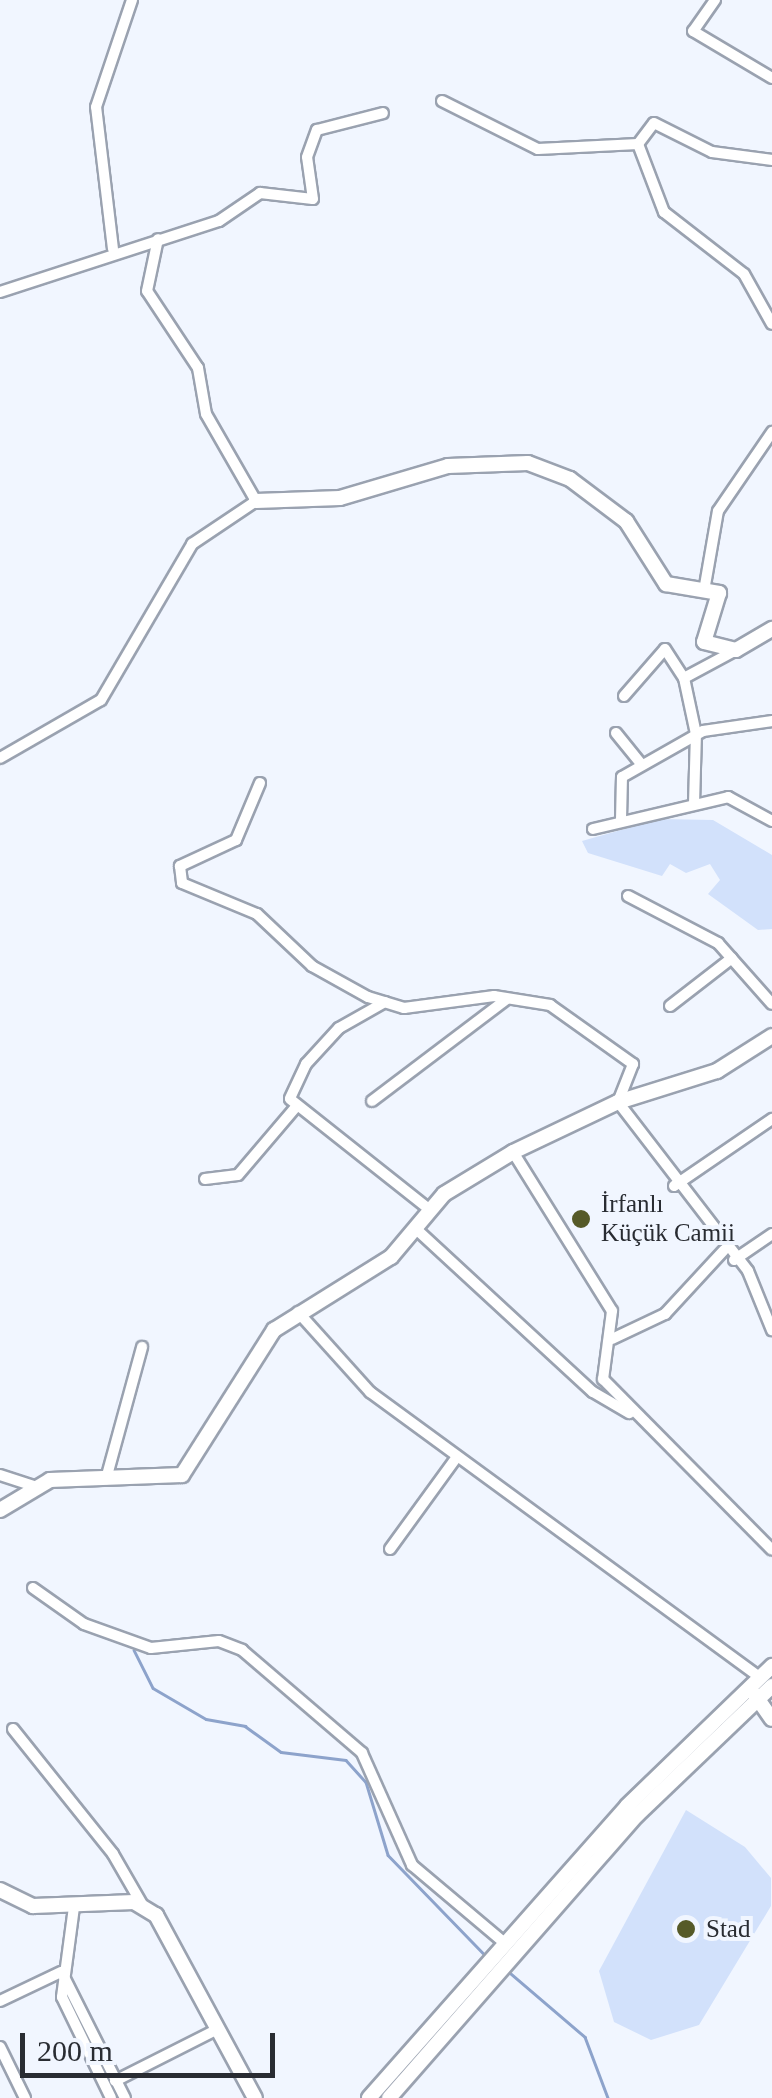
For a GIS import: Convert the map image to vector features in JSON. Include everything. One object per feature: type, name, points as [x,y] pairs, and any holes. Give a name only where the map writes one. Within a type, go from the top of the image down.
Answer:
[{"type":"street","points":[[113,249],[96,108],[132,0]]},
{"type":"street","points":[[714,0],[693,31],[772,78]]},
{"type":"street","points":[[442,100],[538,149],[638,144],[654,124],[712,152],[772,160]]},
{"type":"street","points":[[0,292],[113,249],[219,221],[260,192],[313,199],[307,157],[317,130],[382,114]]},
{"type":"street","points":[[638,144],[664,212],[744,274],[772,324]]},
{"type":"street","points":[[158,239],[147,292],[198,368],[206,414],[256,501]]},
{"type":"street","points":[[704,591],[718,510],[772,432]]},
{"type":"street","points":[[0,758],[101,700],[192,544],[256,501],[340,498],[448,466],[528,463],[570,479],[626,521],[666,584],[723,598],[701,639],[736,650]]},
{"type":"street","points":[[684,678],[772,629]]},
{"type":"street","points":[[624,696],[665,649],[684,678],[696,734],[694,804]]},
{"type":"street","points":[[621,820],[616,784],[642,765],[696,734],[772,722]]},
{"type":"street","points":[[616,733],[642,765]]},
{"type":"street","points":[[260,782],[236,840],[178,875],[257,914],[312,966],[385,1002]]},
{"type":"street","points":[[592,828],[728,796],[772,821]]},
{"type":"street","points":[[628,896],[732,958],[772,1004]]},
{"type":"street","points":[[670,1006],[732,958]]},
{"type":"street","points":[[372,1101],[507,998]]},
{"type":"street","points":[[205,1180],[238,1175],[294,1108],[306,1064],[339,1028],[385,1002],[507,998],[550,1005],[633,1064],[618,1102]]},
{"type":"street","points":[[0,1510],[36,1487],[106,1478],[182,1475],[274,1330],[390,1256],[430,1210],[513,1152],[618,1102],[717,1071],[772,1036]]},
{"type":"street","points":[[618,1102],[674,1186],[769,1302],[772,1330]]},
{"type":"street","points":[[294,1108],[430,1210]]},
{"type":"street","points":[[674,1186],[772,1119]]},
{"type":"street","points":[[513,1152],[612,1311],[612,1338],[603,1378],[640,1420],[772,1550]]},
{"type":"street","points":[[415,1228],[593,1392],[640,1420]]},
{"type":"street","points":[[734,1260],[772,1234]]},
{"type":"street","points":[[612,1338],[665,1314],[724,1250]]},
{"type":"street","points":[[298,1312],[370,1392],[760,1688],[772,1720]]},
{"type":"street","points":[[106,1478],[142,1348]]},
{"type":"street","points":[[390,1550],[456,1458]]},
{"type":"street","points":[[0,1474],[36,1487]]},
{"type":"street","points":[[34,1588],[84,1624],[151,1648],[219,1641],[242,1650],[362,1754],[412,1865],[502,1962]]},
{"type":"street","points":[[369,2098],[760,1688],[772,1666]]},
{"type":"street","points":[[13,1729],[113,1854],[256,2098]]},
{"type":"street","points":[[0,1890],[34,1906],[144,1907]]},
{"type":"street","points":[[74,1907],[62,1972],[62,1997],[109,2092],[117,2080],[218,2029]]},
{"type":"street","points":[[389,2098],[502,1962]]},
{"type":"street","points":[[0,2002],[62,1972]]},
{"type":"street","points":[[62,1972],[126,2098]]},
{"type":"street","points":[[0,2047],[26,2098]]},
{"type":"shaded area","points":[[660,819],[713,820],[772,855],[772,929],[758,930],[708,894],[720,880],[710,864],[686,873],[670,864],[662,876],[588,853],[582,841]]},
{"type":"shaded area","name":"Stad","points":[[686,1810],[745,1847],[771,1878],[771,1906],[699,2025],[651,2040],[614,2022],[599,1971]]},
{"type":"waterway","points":[[134,1650],[153,1688],[206,1719],[245,1726],[281,1752],[346,1760],[366,1782],[388,1855],[486,1956]]},
{"type":"waterway","points":[[509,1972],[585,2037],[608,2098]]},
{"type":"place","name":"İrfanlı Küçük Camii","points":[[581,1219]]},
{"type":"place","name":"Stad","points":[[686,1929]]}]
